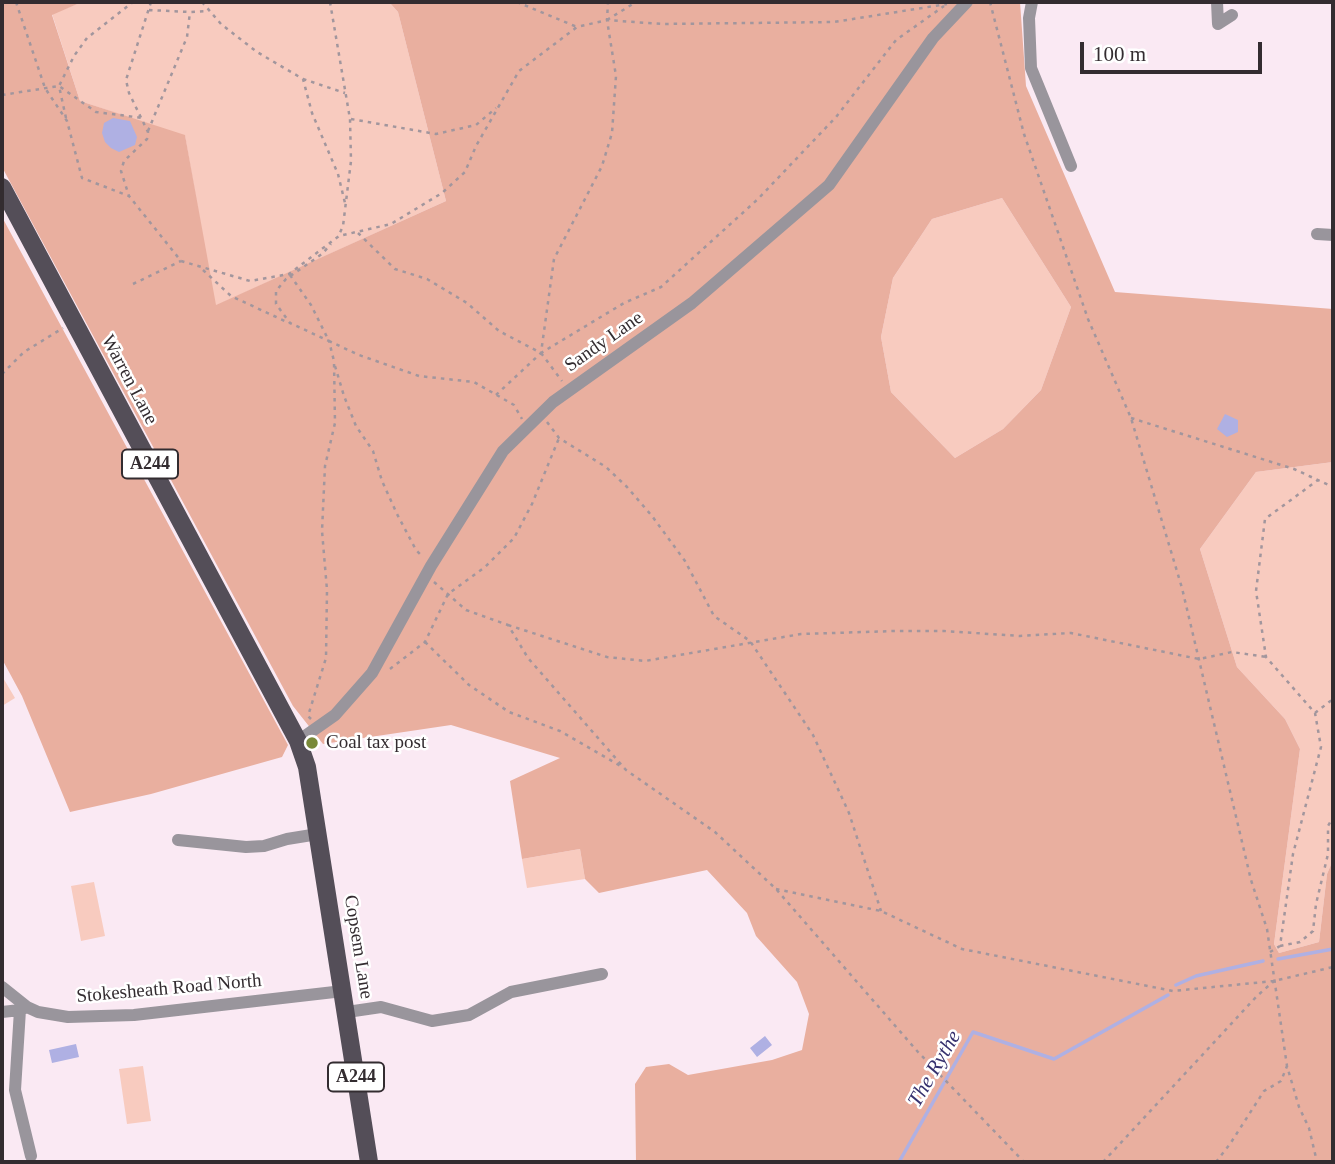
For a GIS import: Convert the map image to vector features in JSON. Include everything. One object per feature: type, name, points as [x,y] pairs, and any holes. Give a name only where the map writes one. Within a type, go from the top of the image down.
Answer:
[{"type":"main road","name":"Warren Lane","points":[[2,187],[298,741]]},
{"type":"main road","name":"Copsem Lane","points":[[298,741],[307,767],[369,1162]]},
{"type":"street","name":"Sandy Lane","points":[[298,741],[335,715],[372,673],[429,571],[503,451],[541,413],[692,303],[829,185],[961,2]]},
{"type":"street","points":[[1032,2],[1029,18],[1031,68],[1071,166]]},
{"type":"street","points":[[1217,2],[1218,24],[1232,15]]},
{"type":"street","points":[[1317,234],[1333,235]]},
{"type":"street","points":[[178,840],[246,847],[264,846],[318,834]]},
{"type":"street","points":[[347,1012],[381,1007],[432,1021],[469,1015],[511,992],[602,974]]},
{"type":"street","points":[[2,987],[24,1009],[15,1090],[32,1156]]},
{"type":"street","name":"Stokesheath Road North","points":[[2,1012],[24,1009],[56,1016],[101,1017],[343,991]]},
{"type":"path","points":[[16,2],[45,88],[67,121]]},
{"type":"path","points":[[129,197],[82,178],[59,86],[74,56],[87,38],[133,2]]},
{"type":"path","points":[[148,132],[129,93],[126,80],[151,2]]},
{"type":"path","points":[[202,2],[221,24],[257,52],[303,79],[345,93]]},
{"type":"path","points":[[330,2],[350,119],[351,161],[343,226],[339,236]]},
{"type":"path","points":[[517,2],[577,27]]},
{"type":"path","points":[[541,353],[554,259],[602,166],[612,133],[617,76],[607,20],[608,2]]},
{"type":"path","points":[[607,20],[636,2]]},
{"type":"path","points":[[290,323],[276,304],[276,291],[290,275],[339,236],[391,225],[442,193],[465,172],[476,146],[519,71],[577,27],[607,20],[662,24],[834,22],[961,2]]},
{"type":"path","points":[[990,2],[1024,134],[1088,319],[1131,418],[1182,588],[1251,880],[1267,929],[1287,1066],[1299,1107],[1309,1128],[1317,1162]]},
{"type":"path","points":[[496,395],[541,353],[624,303],[661,287],[758,199],[836,117],[896,40],[948,4]]},
{"type":"path","points":[[148,10],[208,11]]},
{"type":"path","points":[[190,12],[187,37],[147,139],[124,161],[121,171],[129,197],[181,261],[250,281],[290,275]]},
{"type":"path","points":[[303,79],[312,113],[338,174],[345,206]]},
{"type":"path","points":[[2,95],[59,86],[96,111],[143,118]]},
{"type":"path","points":[[350,119],[436,134],[477,125],[499,106]]},
{"type":"path","points":[[358,233],[395,269],[427,279],[467,303],[499,331],[541,353],[570,390]]},
{"type":"path","points":[[133,284],[181,261]]},
{"type":"path","points":[[201,268],[231,296],[359,355],[419,376],[474,382],[513,405],[527,428]]},
{"type":"path","points":[[290,275],[311,305],[329,341],[344,396],[356,426],[373,451],[382,481],[397,514],[429,571],[466,610],[607,657],[645,661],[750,641],[801,635],[944,631],[1020,636],[1071,633],[1199,659],[1231,652],[1266,657]]},
{"type":"path","points":[[2,374],[24,352],[74,322]]},
{"type":"path","points":[[318,728],[308,716],[326,658],[327,590],[322,531],[325,466],[335,423],[334,361]]},
{"type":"path","points":[[541,413],[559,438],[606,467],[626,487],[652,516],[685,561],[714,616],[750,641],[813,735],[849,813],[881,911]]},
{"type":"path","points":[[1131,418],[1294,469],[1333,487]]},
{"type":"path","points":[[387,670],[425,642],[448,594],[473,573],[485,567],[514,538],[532,504],[559,438]]},
{"type":"path","points":[[1280,946],[1293,854],[1321,747],[1315,713],[1266,657],[1256,591],[1265,519],[1318,480]]},
{"type":"path","points":[[508,625],[528,658],[626,770]]},
{"type":"path","points":[[425,642],[469,685],[509,712],[560,731],[626,770],[715,832],[776,889],[946,1081],[1024,1162]]},
{"type":"path","points":[[1315,713],[1333,699]]},
{"type":"path","points":[[1270,952],[1280,946],[1300,942],[1313,931],[1316,904],[1328,854],[1328,826],[1333,817]]},
{"type":"path","points":[[776,889],[881,911],[962,949],[1173,991],[1274,982],[1333,967]]},
{"type":"path","points":[[1103,1162],[1257,996],[1274,982]]},
{"type":"path","points":[[1216,1162],[1264,1091],[1281,1081],[1287,1066]]},
{"type":"shaded area","points":[[2,2],[82,2],[52,15],[80,101],[185,135],[216,305],[446,201],[398,12],[389,2],[1020,2],[1026,86],[1115,292],[1333,309],[1333,462],[1256,472],[1200,549],[1237,667],[1285,719],[1300,749],[1274,944],[1279,953],[1319,942],[1327,874],[1333,860],[1333,1162],[636,1162],[635,1084],[646,1067],[669,1064],[688,1075],[772,1060],[802,1050],[809,1014],[797,982],[756,936],[747,913],[707,870],[599,893],[585,879],[580,849],[522,859],[510,781],[560,758],[451,725],[323,744],[293,706],[2,167]],"holes":[[[1002,198],[1071,307],[1041,390],[1003,429],[955,458],[891,392],[881,337],[893,278],[932,219]]]},
{"type":"shaded area","points":[[82,2],[389,2],[398,12],[446,201],[215,306],[185,136],[80,101],[52,14]]},
{"type":"shaded area","points":[[1002,198],[1071,307],[1041,390],[1003,429],[955,458],[891,392],[881,337],[893,278],[932,219]]},
{"type":"shaded area","points":[[2,217],[288,745],[282,757],[151,794],[70,812],[22,696],[2,659]]},
{"type":"shaded area","points":[[1333,462],[1333,860],[1327,874],[1319,942],[1279,953],[1274,944],[1300,749],[1285,719],[1237,667],[1200,549],[1256,472]]},
{"type":"shaded area","points":[[2,676],[15,698],[2,706]]},
{"type":"shaded area","points":[[580,849],[585,879],[527,888],[522,859]]},
{"type":"shaded area","points":[[94,882],[105,936],[81,941],[71,886]]},
{"type":"shaded area","points":[[143,1066],[151,1121],[127,1124],[119,1069]]},
{"type":"water","points":[[113,118],[130,121],[137,137],[135,145],[119,152],[105,142],[102,133],[104,123]]},
{"type":"water","points":[[1225,414],[1238,420],[1238,432],[1227,437],[1217,429]]},
{"type":"water","points":[[765,1036],[772,1045],[757,1057],[750,1048]]},
{"type":"water","points":[[76,1044],[79,1057],[52,1063],[49,1050]]},
{"type":"waterway","name":"The Rythe","points":[[1278,959],[1333,949]]},
{"type":"waterway","name":"The Rythe","points":[[1176,985],[1196,976],[1263,961]]},
{"type":"waterway","name":"The Rythe","points":[[899,1162],[973,1032],[1054,1059],[1168,995]]},
{"type":"place","name":"Coal tax post","points":[[312,743]]}]
